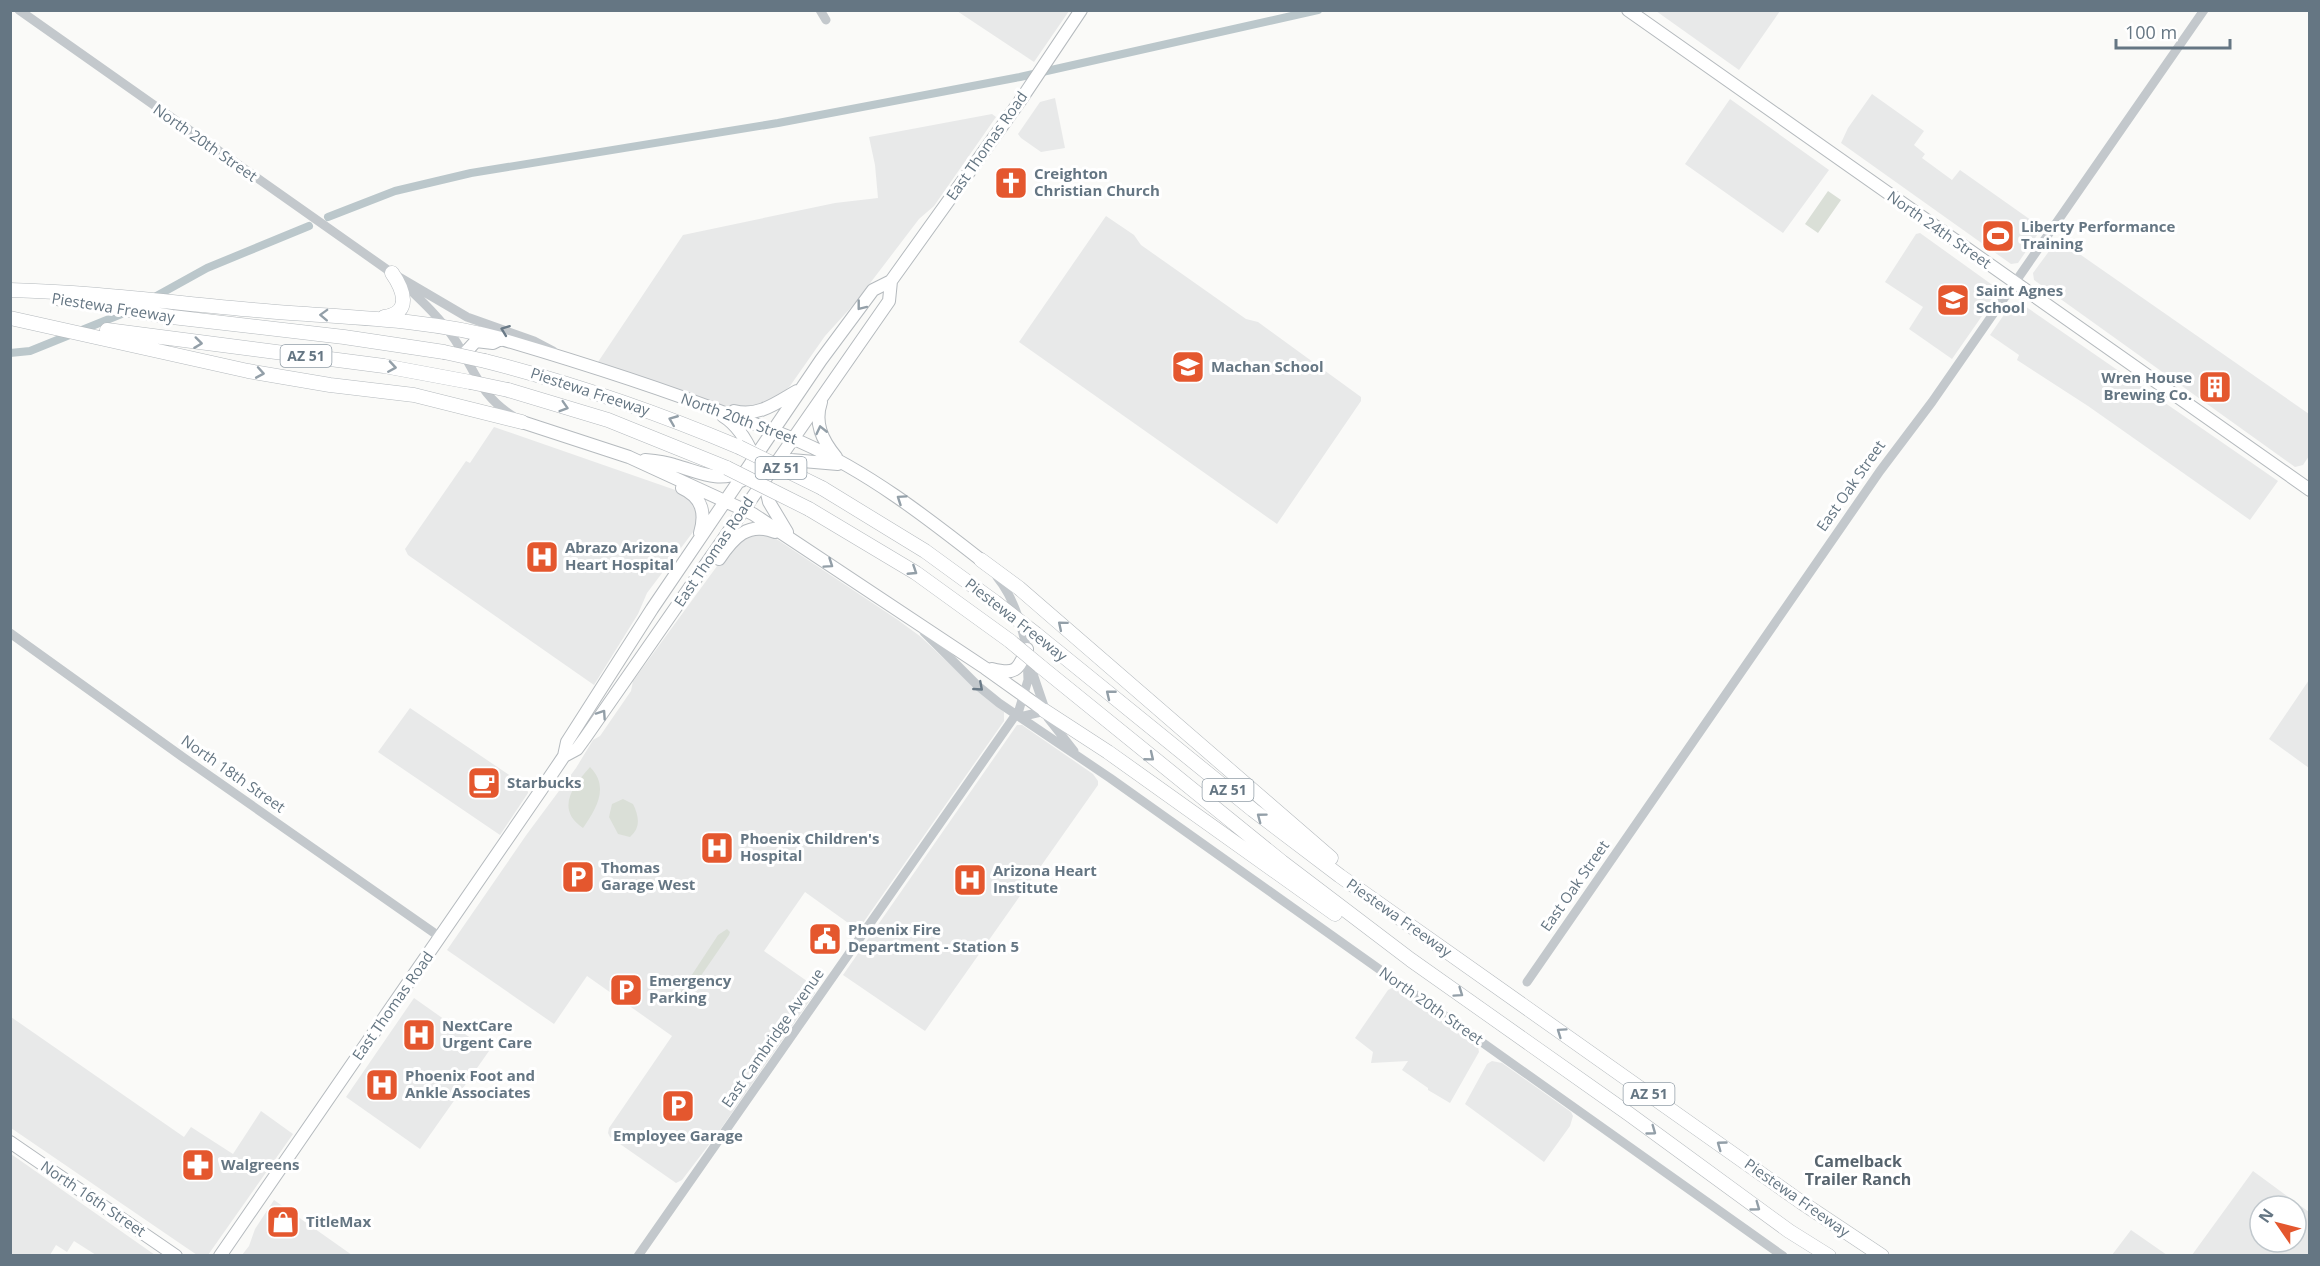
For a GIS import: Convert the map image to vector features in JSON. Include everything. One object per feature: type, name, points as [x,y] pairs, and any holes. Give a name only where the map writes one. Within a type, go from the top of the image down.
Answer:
[{"type":"highway","points":[[379,318],[399,311],[404,298],[401,286],[392,273]]},
{"type":"highway","points":[[10,291],[71,291],[297,314],[379,318],[444,326],[501,339]]},
{"type":"highway","name":"Piestewa Freeway","points":[[10,291],[172,317],[344,337],[444,352],[543,375],[608,396],[727,442],[822,488],[925,551],[994,602],[1253,810],[1340,876],[1801,1202],[1877,1252],[1888,1256]]},
{"type":"highway","points":[[10,316],[284,378],[414,395],[522,422]]},
{"type":"highway","name":"Piestewa Freeway","points":[[35,321],[384,366],[508,390],[608,420],[716,464],[809,509],[916,573],[1010,641],[1274,856],[1411,960],[1629,1114],[1789,1231],[1829,1256]]},
{"type":"highway","points":[[981,560],[1005,576],[1302,835],[1388,901],[1428,937]]},
{"type":"highway","points":[[1045,711],[1108,752],[1363,934],[1411,960]]},
{"type":"highway","points":[[1789,1231],[1820,1256]]},
{"type":"main road","name":"East Thomas Road","points":[[564,756],[577,749],[756,490],[765,443],[801,389],[873,290],[891,281],[1030,86],[1081,10]]},
{"type":"main road","name":"North 24th Street","points":[[1628,10],[2310,490]]},
{"type":"main road","name":"East Thomas Road","points":[[220,1256],[564,756],[567,742],[725,501],[758,470],[783,453],[889,301],[891,281]]},
{"type":"main road","points":[[464,354],[476,341],[493,343],[501,339],[568,359]]},
{"type":"main road","name":"North 20th Street","points":[[568,359],[702,404],[793,438],[880,486],[919,512],[981,560]]},
{"type":"main road","points":[[702,404],[741,413],[756,413],[773,406],[801,389]]},
{"type":"main road","points":[[826,391],[819,407],[819,431],[826,446],[842,464]]},
{"type":"main road","points":[[702,404],[735,426],[758,470],[777,517],[786,531],[801,545]]},
{"type":"main road","name":"North 20th Street","points":[[522,422],[629,458],[743,509],[985,668],[1045,711]]},
{"type":"main road","points":[[629,458],[673,464],[713,477],[728,477],[798,459],[842,464]]},
{"type":"main road","points":[[629,458],[698,498],[703,518],[694,547]]},
{"type":"main road","points":[[670,616],[690,601],[728,546],[742,532],[763,528],[801,545]]},
{"type":"main road","points":[[985,668],[1011,672],[1020,664],[1027,649]]},
{"type":"main road","name":"North 16th Street","points":[[10,1142],[176,1256]]},
{"type":"street","name":"North 20th Street","points":[[19,10],[392,273],[467,317],[534,341],[568,359]]},
{"type":"street","points":[[820,10],[826,20]]},
{"type":"street","name":"East Oak Street","points":[[1527,981],[2204,10]]},
{"type":"street","name":"North 20th Street","points":[[392,273],[426,305],[444,326],[464,354],[487,395],[502,410],[522,422]]},
{"type":"street","name":"North 20th Street","points":[[981,560],[1008,592],[1016,610],[1045,711],[1053,726],[1080,757]]},
{"type":"street","name":"North 20th Street","points":[[914,621],[978,686],[1015,715],[1080,757],[1784,1256]]},
{"type":"street","name":"North 18th Street","points":[[10,633],[440,937]]},
{"type":"street","name":"East Cambridge Avenue","points":[[638,1256],[1023,704],[1028,680],[1027,649]]},
{"type":"street","points":[[1015,715],[1024,716],[1045,711]]},
{"type":"shaded area","points":[[957,11],[1069,11],[1034,62]]},
{"type":"shaded area","points":[[1656,11],[1780,11],[1739,70]]},
{"type":"shaded area","points":[[1872,94],[1924,131],[1914,145],[1925,154],[1922,158],[1952,180],[1960,170],[2042,228],[2018,263],[2011,264],[1841,143],[1848,128]]},
{"type":"shaded area","points":[[1055,98],[1065,148],[1041,152],[1018,134],[1040,102]]},
{"type":"shaded area","points":[[1730,99],[1829,170],[1783,233],[1685,164]]},
{"type":"shaded area","points":[[992,114],[996,117],[934,206],[919,219],[855,303],[825,336],[790,386],[781,394],[761,406],[733,409],[598,362],[683,235],[835,203],[878,198],[875,165],[869,137]]},
{"type":"shaded area","points":[[1828,191],[1841,200],[1818,233],[1805,224]]},
{"type":"shaded area","name":"Machan School","points":[[1106,216],[1134,235],[1141,245],[1246,319],[1258,322],[1361,397],[1361,401],[1277,524],[1019,342]]},
{"type":"shaded area","name":"Saint Agnes School","points":[[1920,233],[1998,289],[1998,293],[1952,359],[1909,329],[1923,307],[1885,282],[1916,234]]},
{"type":"shaded area","points":[[2058,239],[2309,414],[2309,456],[2303,465],[2295,467],[2034,280],[2033,273]]},
{"type":"shaded area","points":[[2019,302],[2278,481],[2250,520],[2088,406],[2017,360],[2019,355],[1990,335],[2012,303]]},
{"type":"shaded area","name":"Abrazo Arizona Heart Hospital","points":[[494,427],[681,492],[687,495],[698,511],[696,528],[647,593],[638,614],[594,685],[408,555],[405,549],[466,461],[470,463]]},
{"type":"shaded area","name":"Phoenix Children's Hospital","points":[[769,534],[921,637],[1004,712],[1004,721],[858,930],[805,892],[764,951],[814,986],[815,993],[720,1130],[682,1180],[676,1183],[610,1137],[608,1133],[609,1128],[672,1036],[587,976],[554,1024],[447,950],[527,834],[576,768],[593,740],[600,736],[631,691],[633,681],[731,547],[743,535]]},
{"type":"shaded area","points":[[2309,680],[2310,768],[2269,739]]},
{"type":"shaded area","points":[[410,708],[527,787],[528,793],[500,835],[378,752]]},
{"type":"shaded area","name":"Arizona Heart Institute","points":[[1017,725],[1022,725],[1093,774],[1098,785],[925,1031],[843,975]]},
{"type":"shaded area","points":[[590,767],[596,775],[600,790],[596,806],[583,828],[575,821],[568,805],[573,790]]},
{"type":"shaded area","points":[[623,799],[633,804],[638,817],[636,830],[630,837],[618,834],[609,817],[612,804]]},
{"type":"shaded area","points":[[727,929],[730,932],[729,935],[685,999],[678,1000],[678,996],[718,935]]},
{"type":"shaded area","points":[[1396,988],[1478,1047],[1479,1052],[1450,1103],[1402,1070],[1408,1061],[1371,1063],[1373,1052],[1355,1038],[1388,990]]},
{"type":"shaded area","points":[[414,998],[489,1051],[420,1149],[346,1097]]},
{"type":"shaded area","points":[[11,1017],[184,1137],[191,1127],[233,1154],[261,1111],[293,1134],[208,1255],[197,1255],[11,1128]]},
{"type":"shaded area","points":[[1492,1061],[1502,1063],[1571,1112],[1573,1116],[1570,1126],[1544,1162],[1465,1104],[1487,1064]]},
{"type":"shaded area","points":[[11,1154],[155,1255],[96,1255],[74,1241],[67,1252],[56,1245],[50,1255],[11,1255]]},
{"type":"shaded area","points":[[2253,1171],[2284,1194],[2248,1194],[2248,1254],[2308,1254],[2308,1211],[2309,1255],[2192,1255]]},
{"type":"shaded area","points":[[274,1200],[352,1255],[242,1255],[249,1246],[255,1229]]},
{"type":"shaded area","points":[[2131,1230],[2167,1255],[2112,1255]]},
{"type":"waterway","points":[[328,217],[395,191],[471,173],[778,123],[1020,77],[1318,10]]},
{"type":"waterway","points":[[151,299],[207,268],[309,226]]},
{"type":"waterway","points":[[10,353],[30,351],[129,311]]},
{"type":"place","name":"Creighton Christian Church","points":[[1011,183]]},
{"type":"place","name":"Liberty Performance Training","points":[[1998,236]]},
{"type":"place","name":"Saint Agnes School","points":[[1953,300]]},
{"type":"place","name":"Machan School","points":[[1188,367]]},
{"type":"place","name":"Wren House Brewing Co.","points":[[2215,387]]},
{"type":"place","name":"Abrazo Arizona Heart Hospital","points":[[542,557]]},
{"type":"place","name":"Starbucks","points":[[484,783]]},
{"type":"place","name":"Phoenix Children's Hospital","points":[[717,848]]},
{"type":"place","name":"Thomas Garage West","points":[[578,877]]},
{"type":"place","name":"Arizona Heart Institute","points":[[970,880]]},
{"type":"place","name":"Phoenix Fire Department - Station 5","points":[[825,939]]},
{"type":"place","name":"Emergency Parking","points":[[626,990]]},
{"type":"place","name":"NextCare Urgent Care","points":[[419,1035]]},
{"type":"place","name":"Phoenix Foot and Ankle Associates","points":[[382,1085]]},
{"type":"place","name":"Employee Garage","points":[[678,1106]]},
{"type":"place","name":"Walgreens","points":[[198,1165]]},
{"type":"place","name":"TitleMax","points":[[283,1222]]},
{"type":"district","name":"Camelback Trailer Ranch","points":[[1858,1170]]}]
